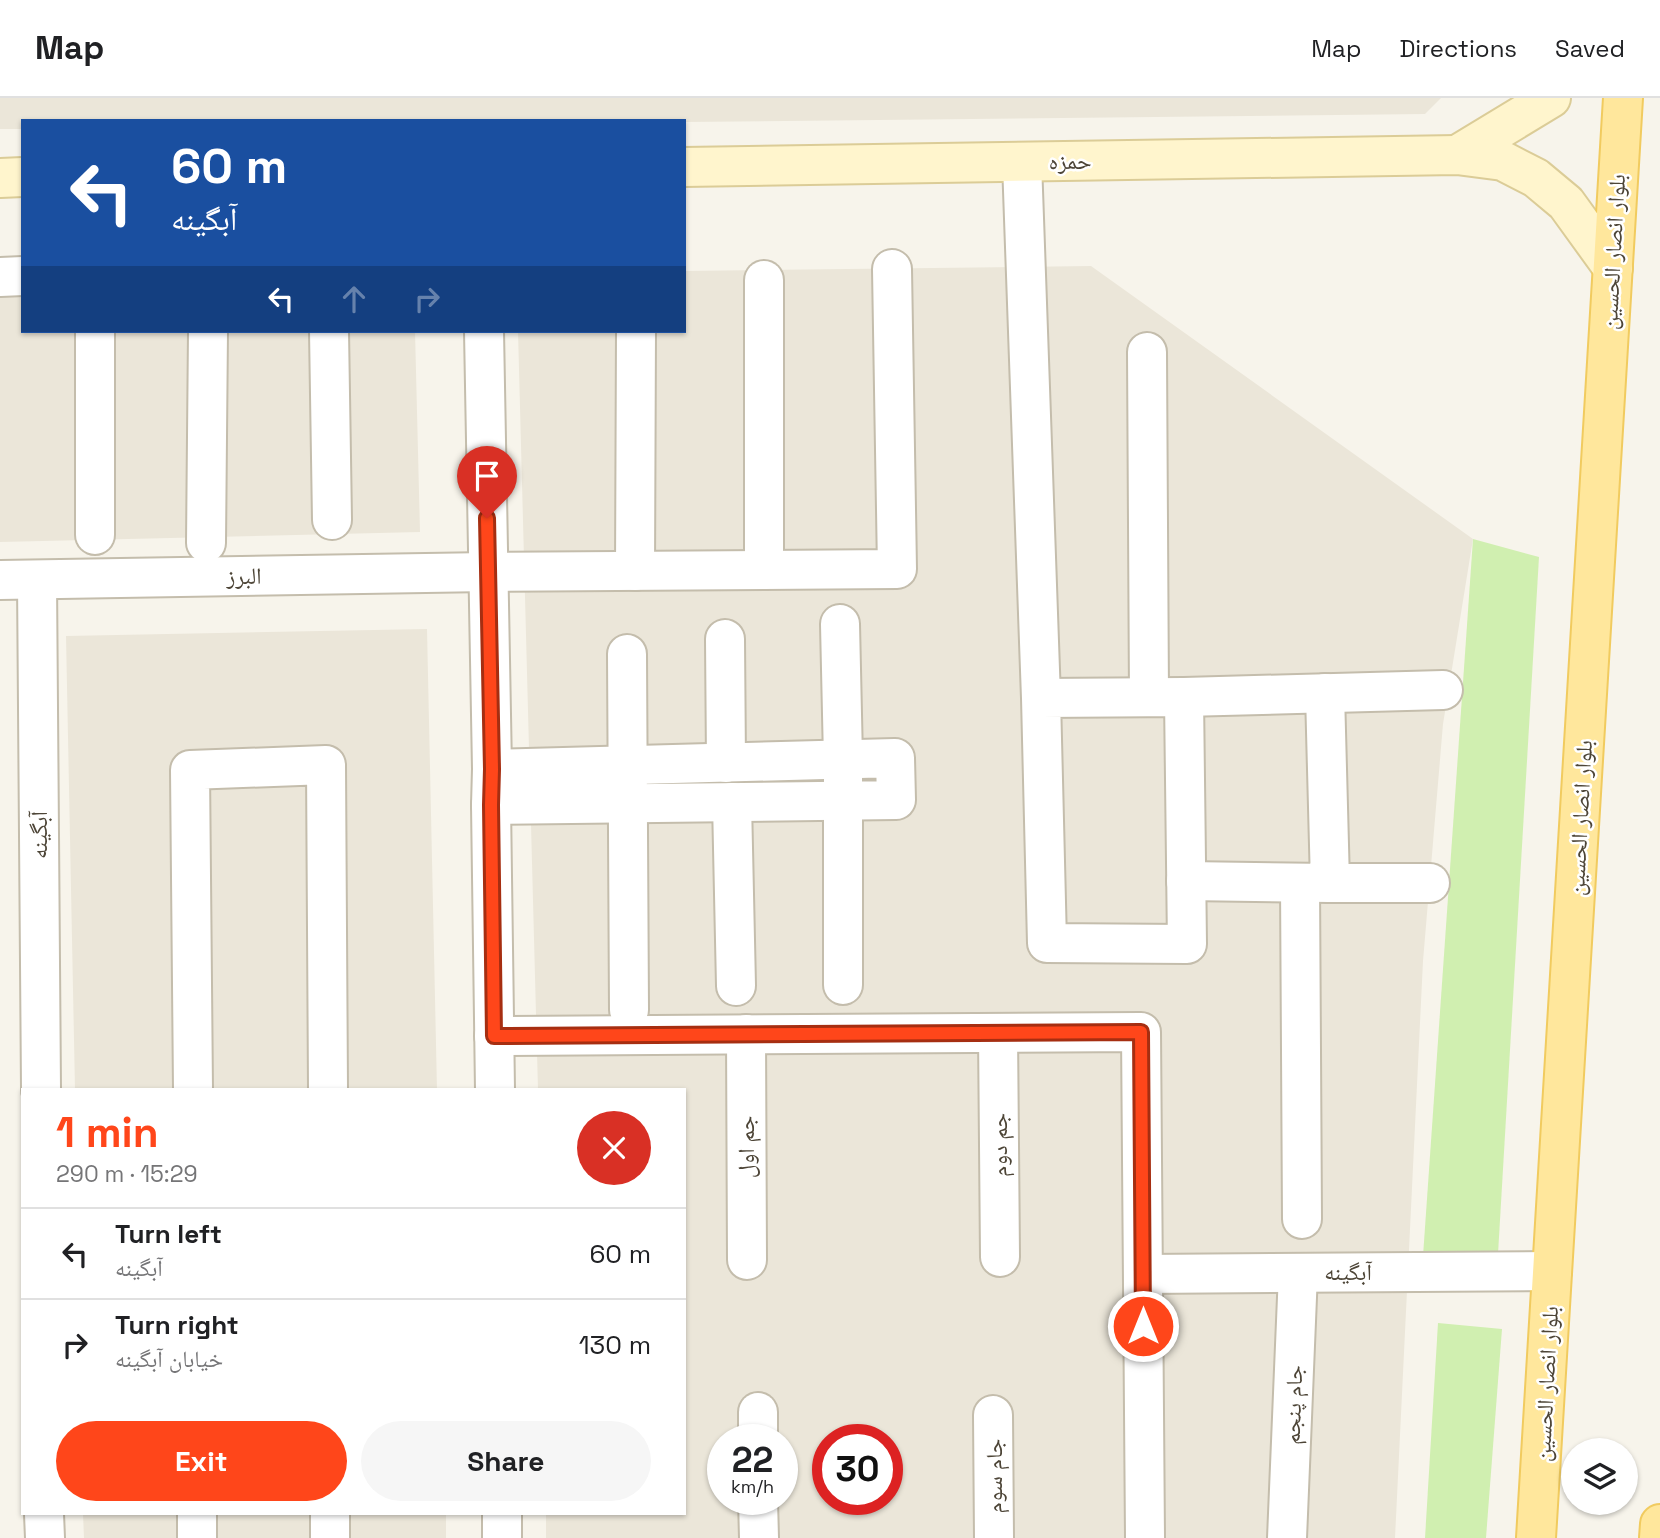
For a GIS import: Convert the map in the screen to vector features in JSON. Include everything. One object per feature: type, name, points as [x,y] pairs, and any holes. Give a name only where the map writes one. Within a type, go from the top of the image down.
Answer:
[{"type":"main road","points":[[1457,155],[1551,98]]},
{"type":"main road","name":"بلوار انصار الحسین","points":[[1536,1538],[1623,98]]},
{"type":"main road","name":"حمزه","points":[[686,167],[1457,155],[1503,161],[1536,178],[1566,203],[1612,268]]},
{"type":"main road","points":[[0,177],[21,177]]},
{"type":"main road","points":[[1659,1538],[1660,1524]]},
{"type":"street","points":[[1022,162],[1047,943],[1187,944],[1186,881],[1167,697],[1147,352]]},
{"type":"street","name":"البرز","points":[[18,580],[488,572],[897,569],[892,269]]},
{"type":"street","points":[[0,277],[21,276]]},
{"type":"street","points":[[764,280],[764,570]]},
{"type":"street","points":[[95,333],[95,535]]},
{"type":"street","points":[[206,543],[208,333]]},
{"type":"street","points":[[328,333],[332,520]]},
{"type":"street","points":[[484,333],[495,1088]]},
{"type":"street","points":[[635,571],[636,333]]},
{"type":"street","name":"آبگینه","points":[[18,580],[41,1088]]},
{"type":"street","points":[[840,624],[843,985]]},
{"type":"street","points":[[725,639],[726,763]]},
{"type":"street","points":[[627,654],[629,1010]]},
{"type":"street","points":[[1041,698],[1443,690]]},
{"type":"street","points":[[1301,1219],[1325,693]]},
{"type":"street","points":[[895,758],[897,800],[628,803],[491,787],[627,765],[895,758]]},
{"type":"street","points":[[193,1088],[190,770],[326,765],[328,1088]]},
{"type":"street","points":[[732,803],[736,986]]},
{"type":"street","points":[[1186,881],[1430,883]]},
{"type":"street","points":[[494,1036],[1141,1032],[1145,1538]]},
{"type":"street","name":"جم دوم","points":[[998,1033],[1000,1257]]},
{"type":"street","name":"جم اول","points":[[746,1034],[747,1260]]},
{"type":"street","name":"آبگینه","points":[[1143,1273],[1552,1271]]},
{"type":"street","name":"جام پنجم","points":[[1287,1538],[1298,1273]]},
{"type":"street","name":"جام سوم","points":[[993,1415],[994,1538]]},
{"type":"street","points":[[44,1515],[45,1538]]},
{"type":"street","points":[[197,1515],[197,1538]]},
{"type":"street","points":[[330,1515],[330,1538]]},
{"type":"street","points":[[502,1515],[502,1538]]},
{"type":"street","points":[[758,1515],[759,1538]]},
{"type":"shaded area","points":[[0,98],[1441,98],[1425,114],[686,122],[686,119],[21,119],[21,129],[0,129]]},
{"type":"shaded area","points":[[0,260],[21,260],[21,333],[415,333],[420,532],[0,542]]},
{"type":"shaded area","points":[[1091,266],[1473,539],[1443,724],[1423,961],[1395,1538],[546,1538],[546,1515],[686,1515],[686,1088],[538,1088],[518,333],[686,333],[686,271]]},
{"type":"shaded area","points":[[427,629],[437,1088],[75,1088],[66,636]]},
{"type":"shaded area","points":[[83,1515],[446,1515],[446,1538],[84,1538]]},
{"type":"green space","points":[[1473,539],[1539,557],[1498,1254],[1423,1256]]},
{"type":"green space","points":[[1438,1323],[1502,1329],[1486,1538],[1425,1538]]},
{"type":"route","points":[[487,518],[494,1036],[1141,1032],[1143,1326]]}]
